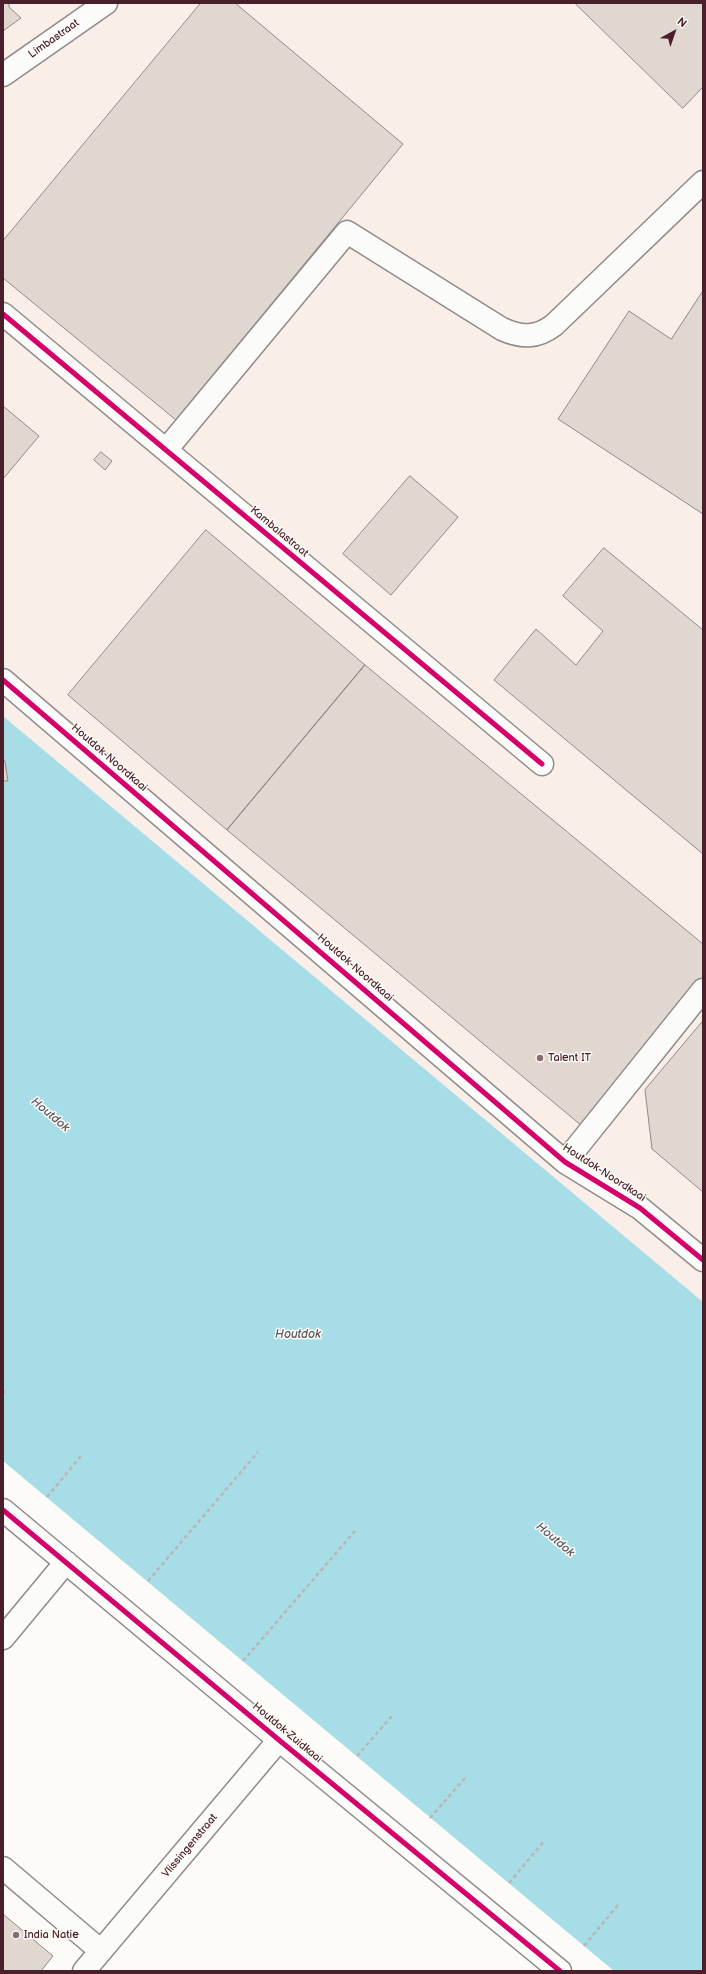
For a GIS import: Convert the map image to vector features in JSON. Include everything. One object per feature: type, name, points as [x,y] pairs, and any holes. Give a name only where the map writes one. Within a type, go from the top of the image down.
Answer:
[{"type":"street","name":"Limbastraat","points":[[3,75],[106,3]]},
{"type":"street","points":[[166,450],[347,232],[502,328],[514,334],[529,335],[544,332],[554,325],[703,182]]},
{"type":"street","name":"Kambalastraat","points":[[3,314],[542,764]]},
{"type":"street","name":"Houtdok-Noordkaai","points":[[3,680],[565,1162],[640,1208],[703,1260]]},
{"type":"street","points":[[565,1162],[703,990]]},
{"type":"street","name":"Houtdok-Zuidkaai","points":[[3,1510],[279,1740],[560,1971]]},
{"type":"street","points":[[3,1638],[66,1562]]},
{"type":"street","name":"Vlissingenstraat","points":[[84,1971],[279,1740]]},
{"type":"street","points":[[3,1868],[101,1951]]},
{"type":"path","points":[[148,1581],[258,1452]]},
{"type":"path","points":[[47,1497],[81,1456]]},
{"type":"path","points":[[243,1661],[354,1531]]},
{"type":"path","points":[[357,1756],[392,1716]]},
{"type":"path","points":[[430,1818],[465,1778]]},
{"type":"path","points":[[509,1883],[544,1840]]},
{"type":"path","points":[[584,1946],[618,1905]]},
{"type":"shaded area","points":[[3,3],[703,3],[703,1302],[3,716]]},
{"type":"water","name":"Houtdok","points":[[3,716],[703,1302],[703,1971],[614,1971],[3,1461]]},
{"type":"building","points":[[3,3],[9,3],[9,7],[21,18],[3,31]]},
{"type":"building","points":[[201,3],[235,3],[403,144],[176,420],[3,278],[3,241]]},
{"type":"building","points":[[575,3],[703,3],[703,87],[683,108]]},
{"type":"building","points":[[703,291],[703,514],[558,419],[629,311],[671,339]]},
{"type":"building","points":[[3,406],[39,436],[3,479]]},
{"type":"building","points":[[101,452],[112,461],[105,470],[94,460]]},
{"type":"building","points":[[410,476],[458,517],[391,595],[343,554]]},
{"type":"building","points":[[206,530],[365,665],[227,830],[68,695]]},
{"type":"building","points":[[604,548],[703,630],[703,854],[494,680],[536,629],[576,665],[603,631],[563,596]]},
{"type":"building","points":[[365,665],[703,944],[703,978],[582,1126],[227,830]]},
{"type":"building","points":[[3,758],[5,762],[8,781],[3,781]]},
{"type":"building","points":[[703,1021],[703,1192],[652,1149],[645,1090]]},
{"type":"building","name":"India Natie","points":[[3,1914],[53,1956],[41,1971],[3,1971]]},
{"type":"cycle path","points":[[3,314],[542,764]]},
{"type":"cycle path","points":[[3,680],[565,1162],[640,1208],[703,1260]]},
{"type":"cycle path","points":[[3,1510],[279,1740],[560,1971]]},
{"type":"place","name":"Talent IT","points":[[540,1058]]},
{"type":"place","name":"India Natie","points":[[16,1935]]}]
